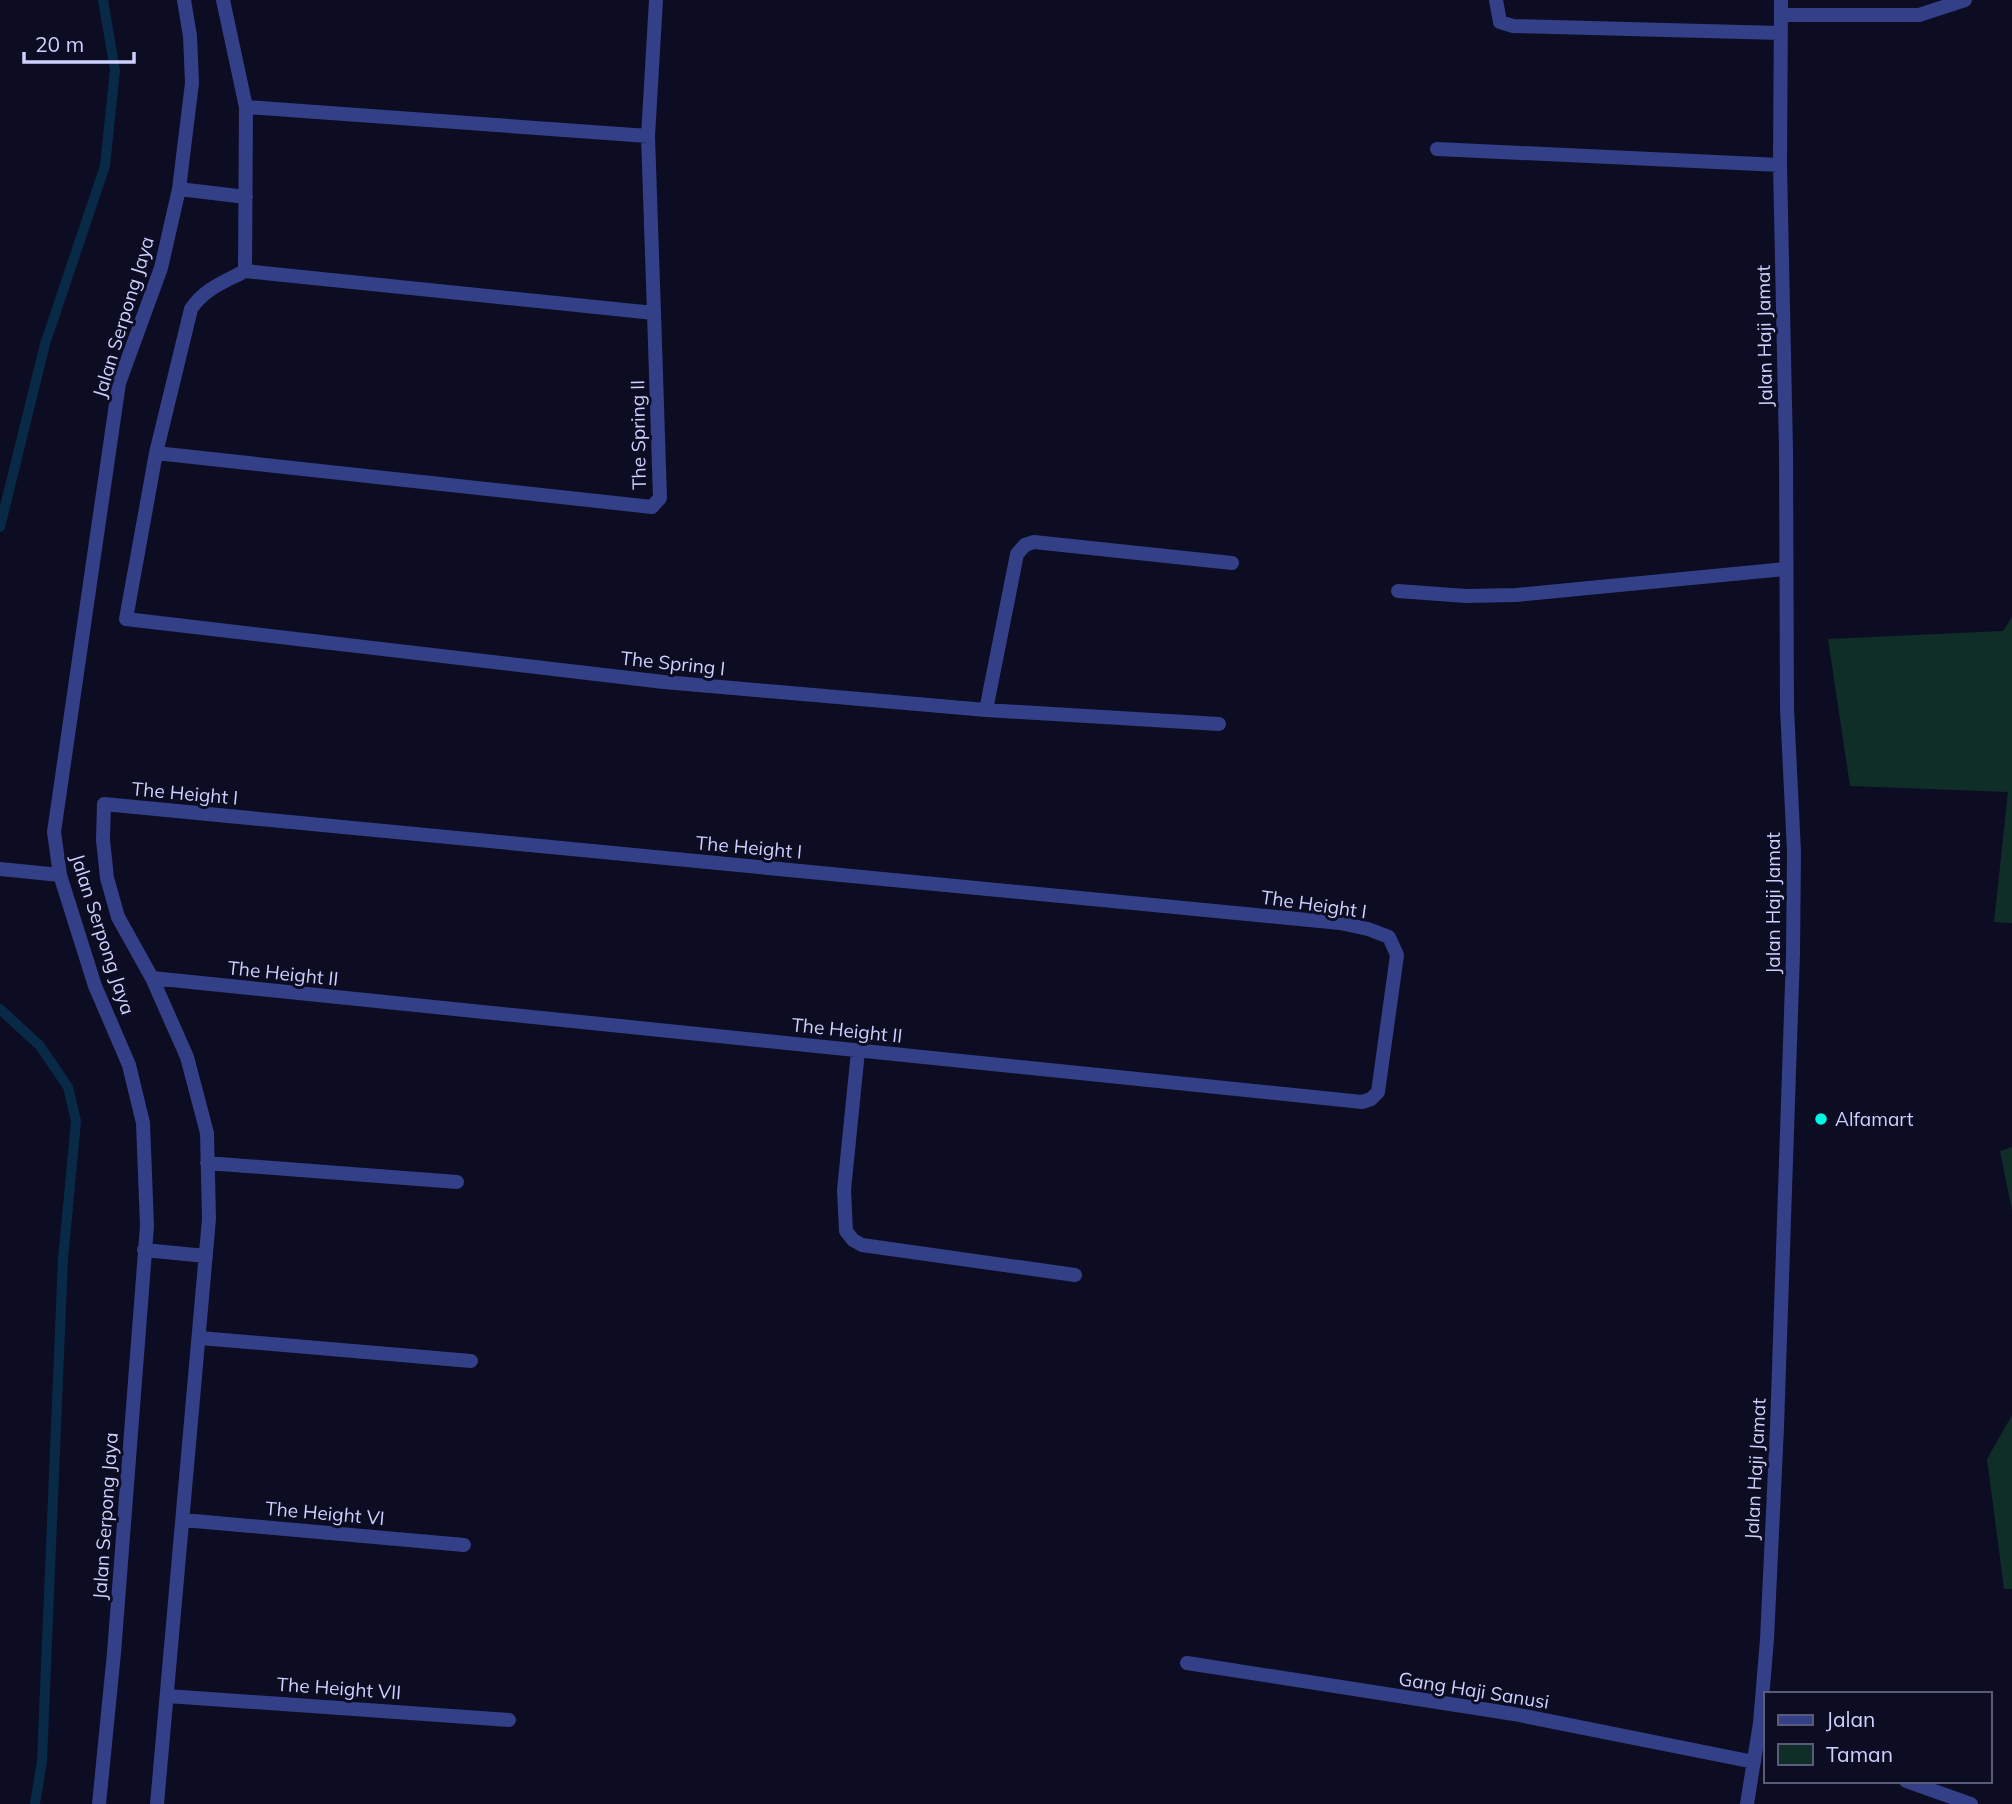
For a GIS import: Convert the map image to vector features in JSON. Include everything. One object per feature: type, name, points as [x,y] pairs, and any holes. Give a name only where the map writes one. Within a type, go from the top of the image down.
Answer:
[{"type":"street","name":"Jalan Serpong Jaya","points":[[99,1804],[114,1653],[146,1226],[143,1123],[129,1065],[95,986],[60,875],[54,832],[119,383],[161,268],[179,189],[192,83],[190,36],[184,0]]},
{"type":"street","points":[[223,0],[246,107],[245,271]]},
{"type":"street","points":[[156,453],[191,309],[199,296],[206,291],[245,271],[654,313],[648,136],[656,0]]},
{"type":"street","points":[[1496,0],[1500,22],[1513,26],[1781,33]]},
{"type":"street","name":"Jalan Haji Jamat","points":[[1747,1804],[1762,1724],[1767,1639],[1793,954],[1794,852],[1787,708],[1786,437],[1780,165],[1781,0]]},
{"type":"street","points":[[1781,15],[1919,15],[1965,0]]},
{"type":"street","points":[[246,107],[648,136]]},
{"type":"street","points":[[1437,149],[1780,165]]},
{"type":"street","points":[[179,189],[246,197]]},
{"type":"street","name":"The Spring II","points":[[156,453],[652,507],[660,498],[654,313]]},
{"type":"street","name":"The Spring I","points":[[156,453],[126,620],[664,682],[985,710],[1219,724]]},
{"type":"street","points":[[985,710],[1017,554],[1025,545],[1034,542],[1232,563]]},
{"type":"street","points":[[1398,591],[1466,596],[1516,595],[1786,569]]},
{"type":"street","name":"The Height I","points":[[152,978],[118,917],[107,878],[103,840],[104,804],[1340,923],[1389,937]]},
{"type":"street","points":[[0,869],[60,875]]},
{"type":"street","name":"The Height II","points":[[152,978],[1362,1102],[1371,1099],[1378,1092],[1398,955],[1389,937]]},
{"type":"street","points":[[152,978],[187,1057],[207,1133],[209,1219],[157,1804]]},
{"type":"street","points":[[858,1051],[844,1191],[846,1231],[853,1240],[862,1245],[1075,1275]]},
{"type":"street","points":[[207,1163],[457,1182]]},
{"type":"street","points":[[144,1250],[206,1256]]},
{"type":"street","points":[[200,1338],[471,1361]]},
{"type":"street","name":"The Height VI","points":[[183,1520],[464,1545]]},
{"type":"street","name":"Gang Haji Sanusi","points":[[1186,1663],[1514,1714],[1754,1762]]},
{"type":"street","name":"The Height VII","points":[[167,1696],[509,1720]]},
{"type":"street","points":[[1912,1783],[1970,1804]]},
{"type":"green space","points":[[2012,617],[2012,923],[1994,922],[2008,792],[1850,786],[1828,639],[2003,631]]},
{"type":"green space","points":[[2012,1147],[2012,1211],[2000,1151]]},
{"type":"green space","points":[[2012,1415],[2012,1589],[2004,1589],[1987,1459]]},
{"type":"waterway","points":[[0,527],[45,344],[105,166],[115,70],[103,0]]},
{"type":"waterway","points":[[0,1009],[40,1046],[68,1087],[76,1121],[63,1259],[42,1761],[35,1804]]},
{"type":"place","name":"Alfamart","points":[[1821,1119]]}]
